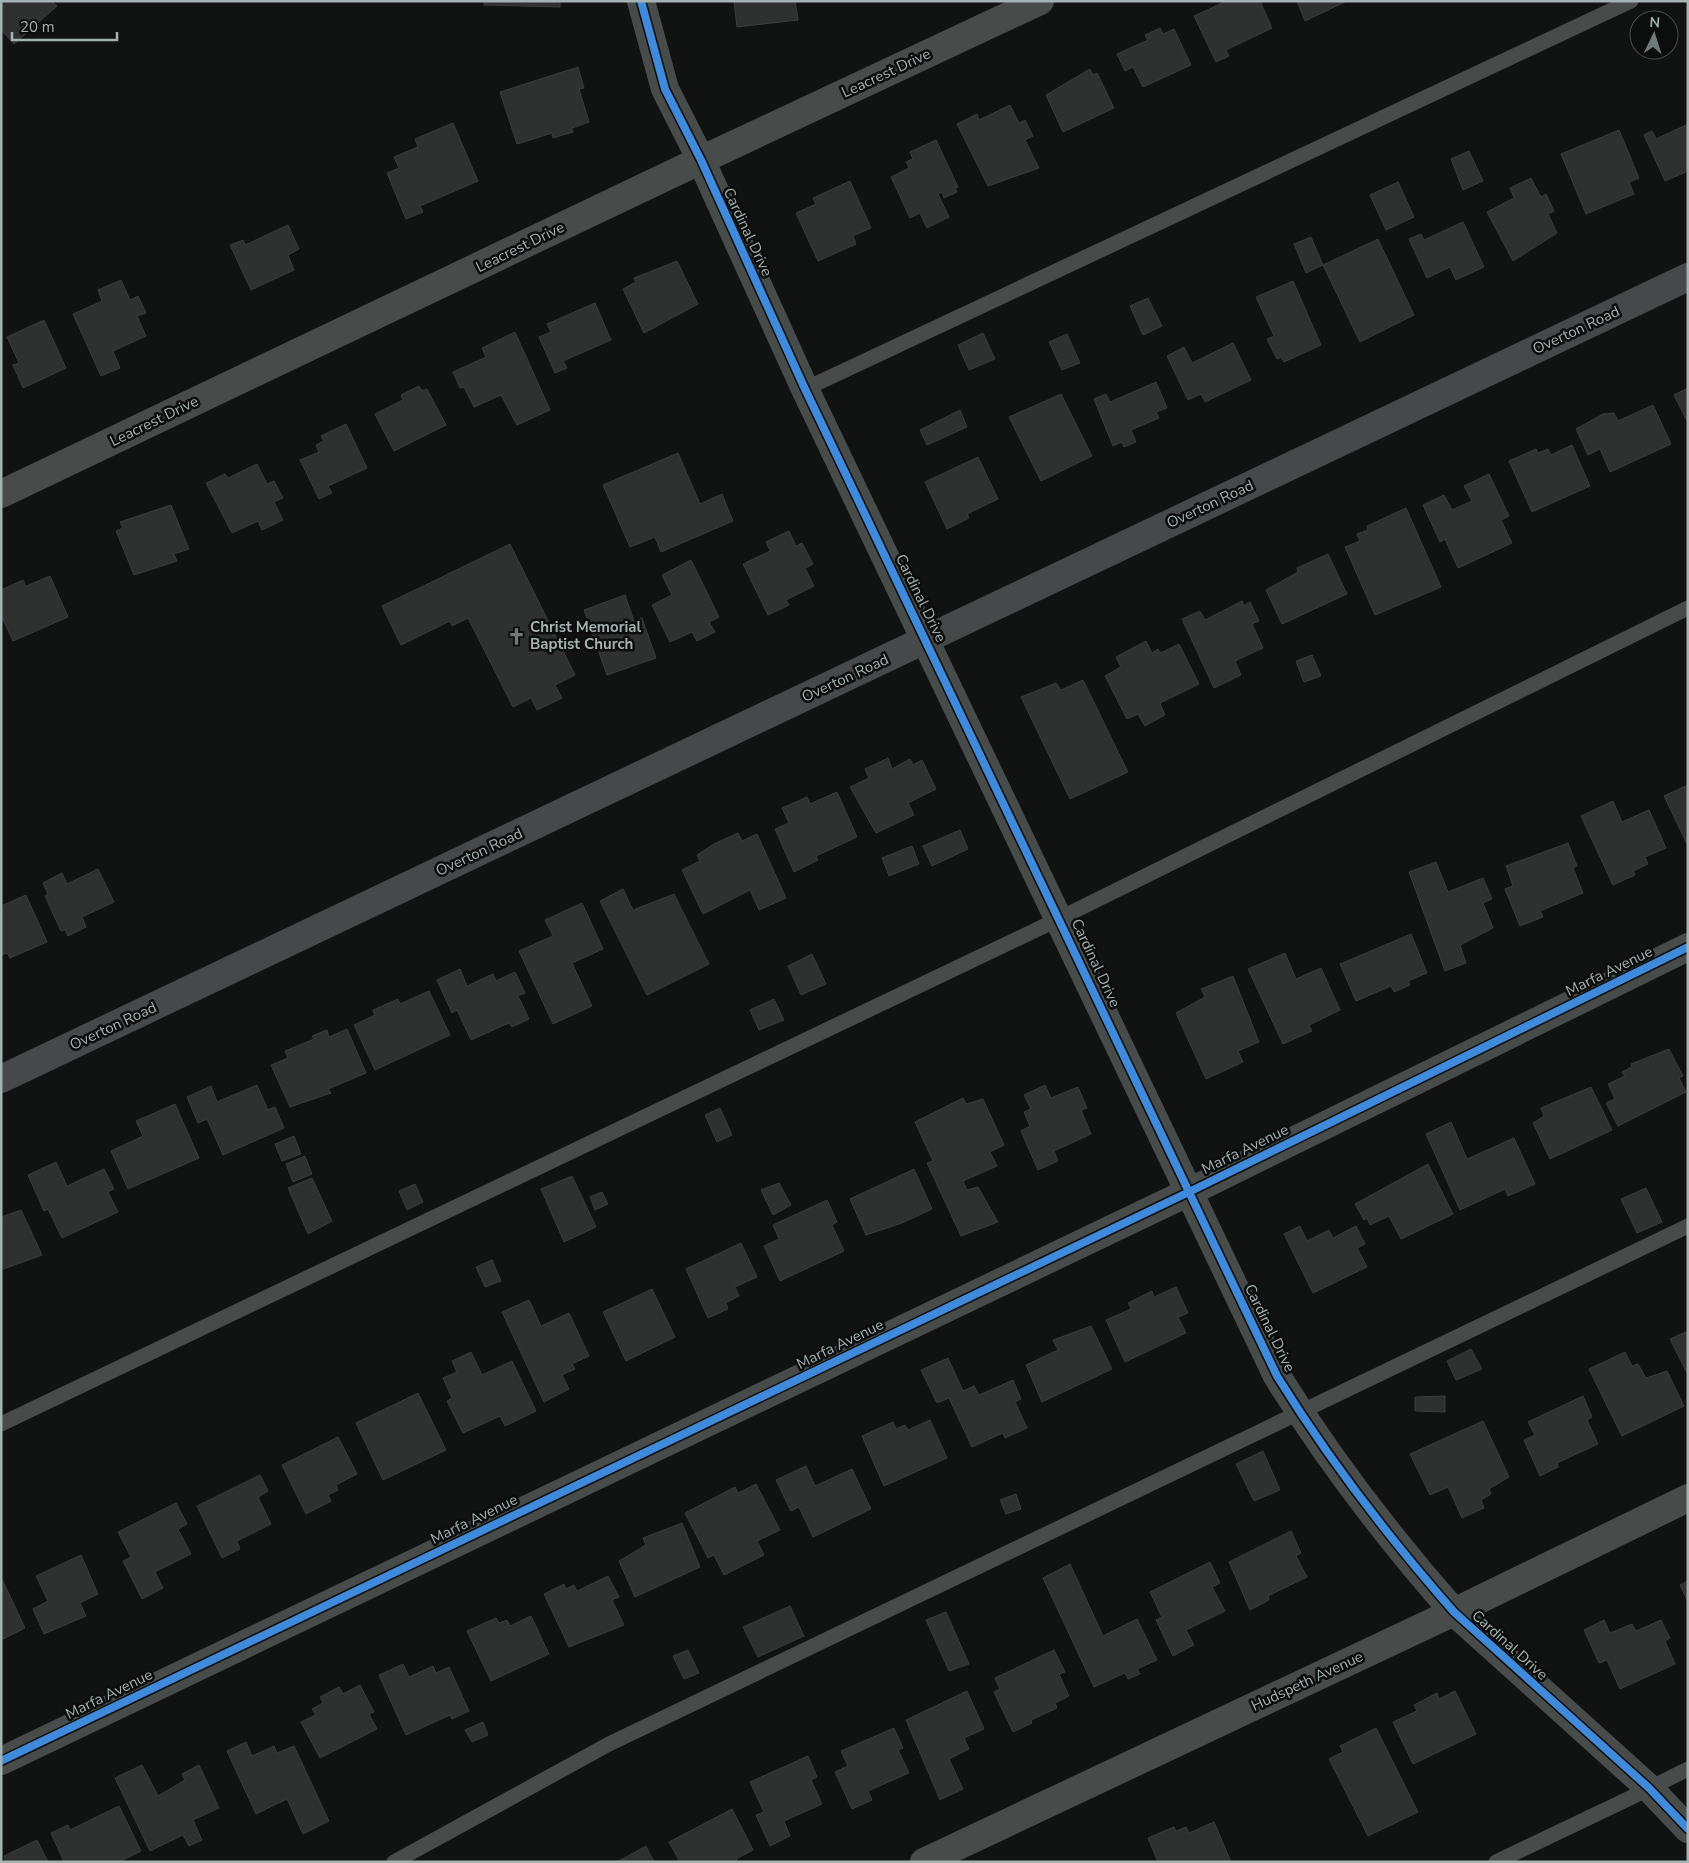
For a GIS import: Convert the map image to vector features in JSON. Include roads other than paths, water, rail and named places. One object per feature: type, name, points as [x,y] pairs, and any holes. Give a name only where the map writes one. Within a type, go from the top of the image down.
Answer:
[{"type":"street","name":"Cardinal Drive","points":[[641,1],[665,88],[805,389],[1277,1376],[1299,1412],[1351,1486],[1425,1579],[1454,1612],[1649,1788],[1688,1829]]},
{"type":"street","name":"Leacrest Drive","points":[[1,494],[700,160],[1040,1]]},
{"type":"street","name":"Overton Road","points":[[1,1079],[1688,277]]},
{"type":"street","name":"Marfa Avenue","points":[[1,1761],[1188,1192],[1688,947]]},
{"type":"street","name":"Hudspeth Avenue","points":[[924,1862],[1454,1612],[1688,1498]]},
{"type":"lane","points":[[805,389],[1630,1]]},
{"type":"lane","points":[[1,1424],[1059,919],[1688,608]]},
{"type":"lane","points":[[394,1862],[609,1744],[1688,1226]]},
{"type":"lane","points":[[1496,1862],[1688,1768]]},
{"type":"place","name":"Christ Memorial Baptist Church","points":[[516,636]]}]
